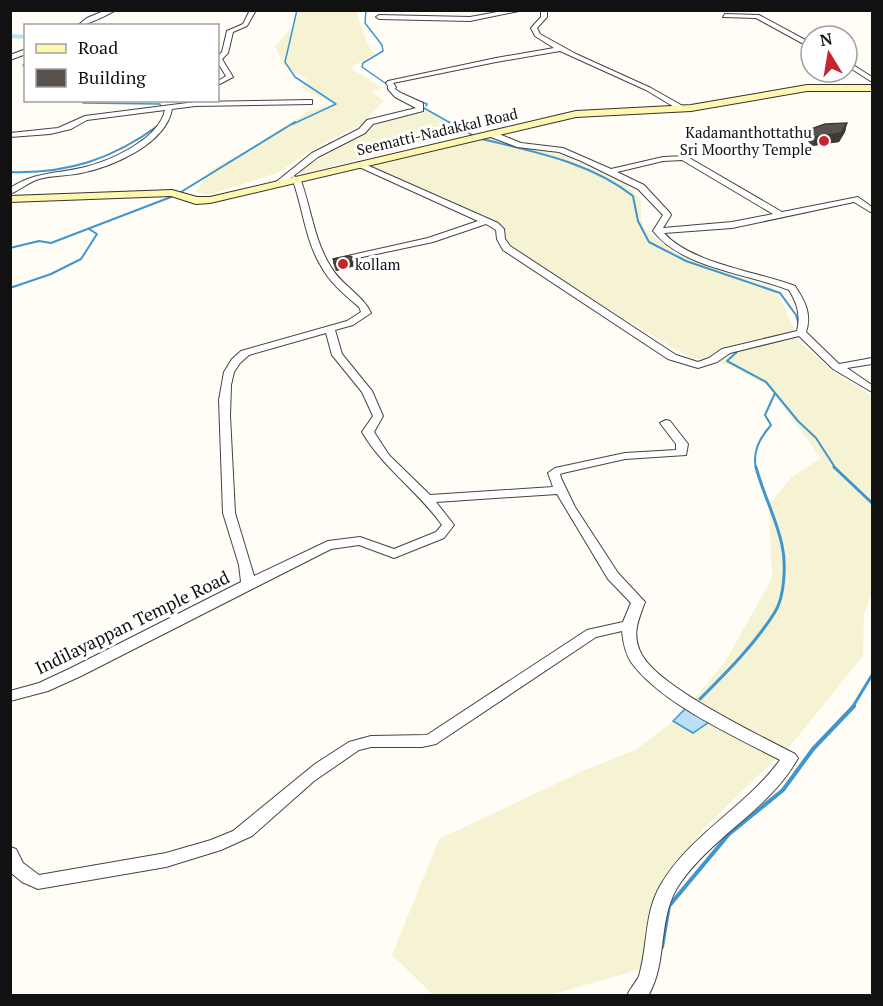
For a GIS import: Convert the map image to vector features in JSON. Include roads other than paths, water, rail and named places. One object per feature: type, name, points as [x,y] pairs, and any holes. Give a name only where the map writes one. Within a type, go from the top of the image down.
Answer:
[{"type":"street","points":[[84,24],[113,10]]},
{"type":"street","points":[[219,58],[225,53],[230,31],[245,25],[253,10]]},
{"type":"street","points":[[379,17],[470,19],[521,10]]},
{"type":"street","points":[[544,10],[544,17],[534,32],[560,49],[595,67],[649,89],[684,109]]},
{"type":"street","points":[[724,16],[757,16],[799,39]]},
{"type":"street","points":[[280,182],[315,154],[362,131],[370,122],[420,109],[420,105],[390,88],[393,87],[390,82],[481,64],[499,57],[560,49]]},
{"type":"street","points":[[10,58],[24,52]]},
{"type":"street","points":[[219,60],[230,77],[219,82]]},
{"type":"street","points":[[859,71],[873,80]]},
{"type":"street","name":"Seematti-Nadakkal Road","points":[[10,199],[172,194],[196,201],[576,114],[684,109],[807,88],[873,88]]},
{"type":"street","points":[[219,101],[309,102]]},
{"type":"street","points":[[10,135],[74,127],[85,118],[210,102]]},
{"type":"street","points":[[10,192],[37,178],[85,170],[125,153],[163,127],[169,119],[170,107]]},
{"type":"street","points":[[491,134],[520,145],[560,150],[641,187],[667,215],[657,231]]},
{"type":"street","points":[[609,172],[663,159],[683,158],[781,215]]},
{"type":"street","points":[[360,164],[500,229],[501,239],[507,248],[672,357],[698,365],[726,351],[801,333]]},
{"type":"street","name":"Indilayappan Temple Road","points":[[10,696],[43,687],[76,672],[248,584],[247,566],[229,514],[224,403],[231,367],[236,358],[245,353],[350,323],[366,313],[363,306],[331,276],[324,263],[315,241],[307,202],[296,178]]},
{"type":"street","points":[[657,231],[732,225],[855,199],[873,211]]},
{"type":"street","points":[[324,263],[392,250],[461,232],[486,221]]},
{"type":"street","points":[[657,231],[662,241],[697,258],[792,288],[804,312],[805,324],[801,333]]},
{"type":"street","points":[[248,584],[328,545],[360,541],[394,554],[440,536],[448,525],[428,499],[375,447],[368,432],[378,416],[367,391],[337,355],[330,329]]},
{"type":"street","points":[[801,333],[837,367],[873,389]]},
{"type":"street","points":[[837,367],[873,361]]},
{"type":"street","points":[[636,996],[649,973],[654,924],[664,892],[691,856],[766,790],[790,758],[727,724],[673,691],[645,669],[636,658],[628,625],[638,602],[613,576],[561,490],[554,473],[626,456],[682,453],[682,444],[666,423]]},
{"type":"street","points":[[428,499],[561,490]]},
{"type":"street","points":[[10,854],[22,876],[38,882],[160,860],[216,846],[242,835],[306,781],[356,745],[373,742],[416,744],[431,740],[592,633],[628,625]]},
{"type":"water","points":[[689,705],[712,720],[693,733],[673,721]]},
{"type":"waterway","points":[[293,124],[336,104],[295,77],[285,62],[297,10]]},
{"type":"waterway","points":[[366,10],[365,23],[382,45],[383,51],[363,63],[362,67],[388,85]]},
{"type":"waterway","points":[[10,36],[24,37]]},
{"type":"waterway","points":[[409,97],[427,104],[426,106]]},
{"type":"waterway","points":[[84,102],[160,104],[161,107]]},
{"type":"waterway","points":[[424,108],[452,124]]},
{"type":"waterway","points":[[181,192],[295,122]]},
{"type":"waterway","points":[[449,122],[474,136]]},
{"type":"waterway","points":[[10,172],[51,170],[89,162],[124,147],[159,125]]},
{"type":"waterway","points":[[482,139],[580,166],[616,184],[633,196],[638,221],[649,242],[686,261],[780,293],[796,315],[799,325]]},
{"type":"waterway","points":[[10,248],[39,241],[51,243],[171,197]]},
{"type":"waterway","points":[[10,288],[51,274],[81,259],[97,234],[89,229]]},
{"type":"waterway","points":[[739,350],[727,361],[766,382],[798,421],[816,438],[836,469]]},
{"type":"waterway","points":[[756,469],[756,451],[760,440],[771,425],[765,415],[775,393]]},
{"type":"waterway","points":[[700,699],[749,647],[775,612],[783,589],[782,545],[756,467]]},
{"type":"waterway","points":[[836,469],[872,503]]},
{"type":"waterway","points":[[852,708],[872,675]]},
{"type":"waterway","points":[[662,947],[669,906],[729,834],[783,790],[813,749],[854,706]]},
{"type":"place","name":"Kadamanthottathu Sri Moorthy Temple","points":[[824,141]]},
{"type":"place","name":"kollam","points":[[343,264]]}]
